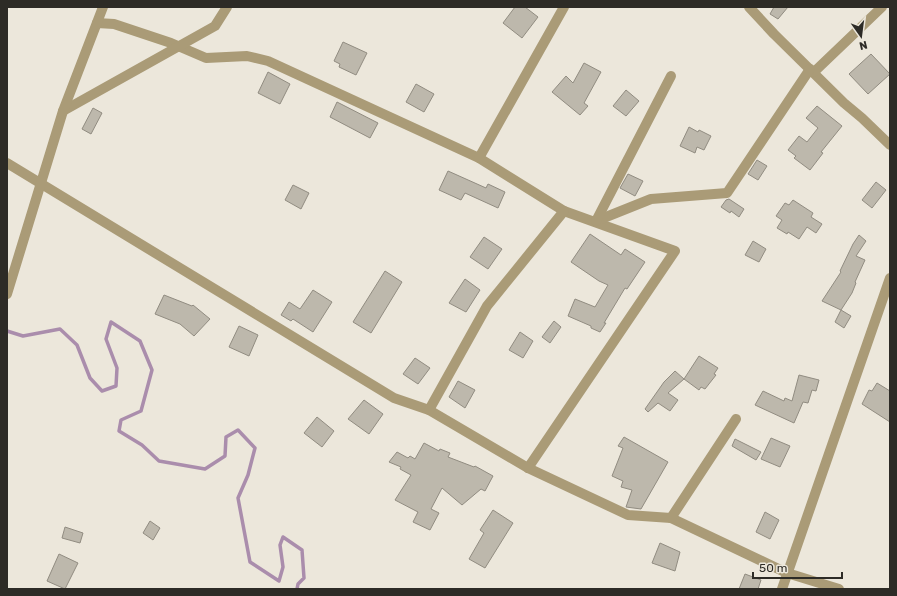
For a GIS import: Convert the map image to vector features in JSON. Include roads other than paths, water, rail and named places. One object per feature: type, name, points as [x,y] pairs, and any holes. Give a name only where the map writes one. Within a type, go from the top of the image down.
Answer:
[{"type":"street","points":[[7,294],[63,111],[103,7]]},
{"type":"street","points":[[63,111],[215,26],[227,7]]},
{"type":"street","points":[[479,158],[564,7]]},
{"type":"street","points":[[749,7],[774,34],[844,103],[890,145]]},
{"type":"street","points":[[596,221],[651,199],[727,193],[812,71],[882,7]]},
{"type":"street","points":[[97,23],[114,24],[178,46],[206,58],[247,56],[268,61],[479,158],[564,211],[596,221],[675,251],[528,468]]},
{"type":"street","points":[[596,221],[671,76]]},
{"type":"street","points":[[7,163],[394,398],[429,410],[528,468],[628,516],[671,518],[787,573],[839,589]]},
{"type":"street","points":[[429,410],[487,306],[564,211]]},
{"type":"street","points":[[782,589],[890,278]]},
{"type":"street","points":[[671,518],[736,419]]},
{"type":"waterway","points":[[7,331],[23,336],[60,329],[77,345],[90,378],[102,391],[116,386],[117,368],[106,339],[111,322],[140,341],[152,370],[141,411],[121,420],[119,431],[142,445],[159,461],[205,469],[225,456],[226,437],[238,430],[255,448],[248,475],[238,498],[250,562],[279,581],[283,567],[280,545],[283,537],[302,550],[304,578],[298,584],[297,589]]}]
